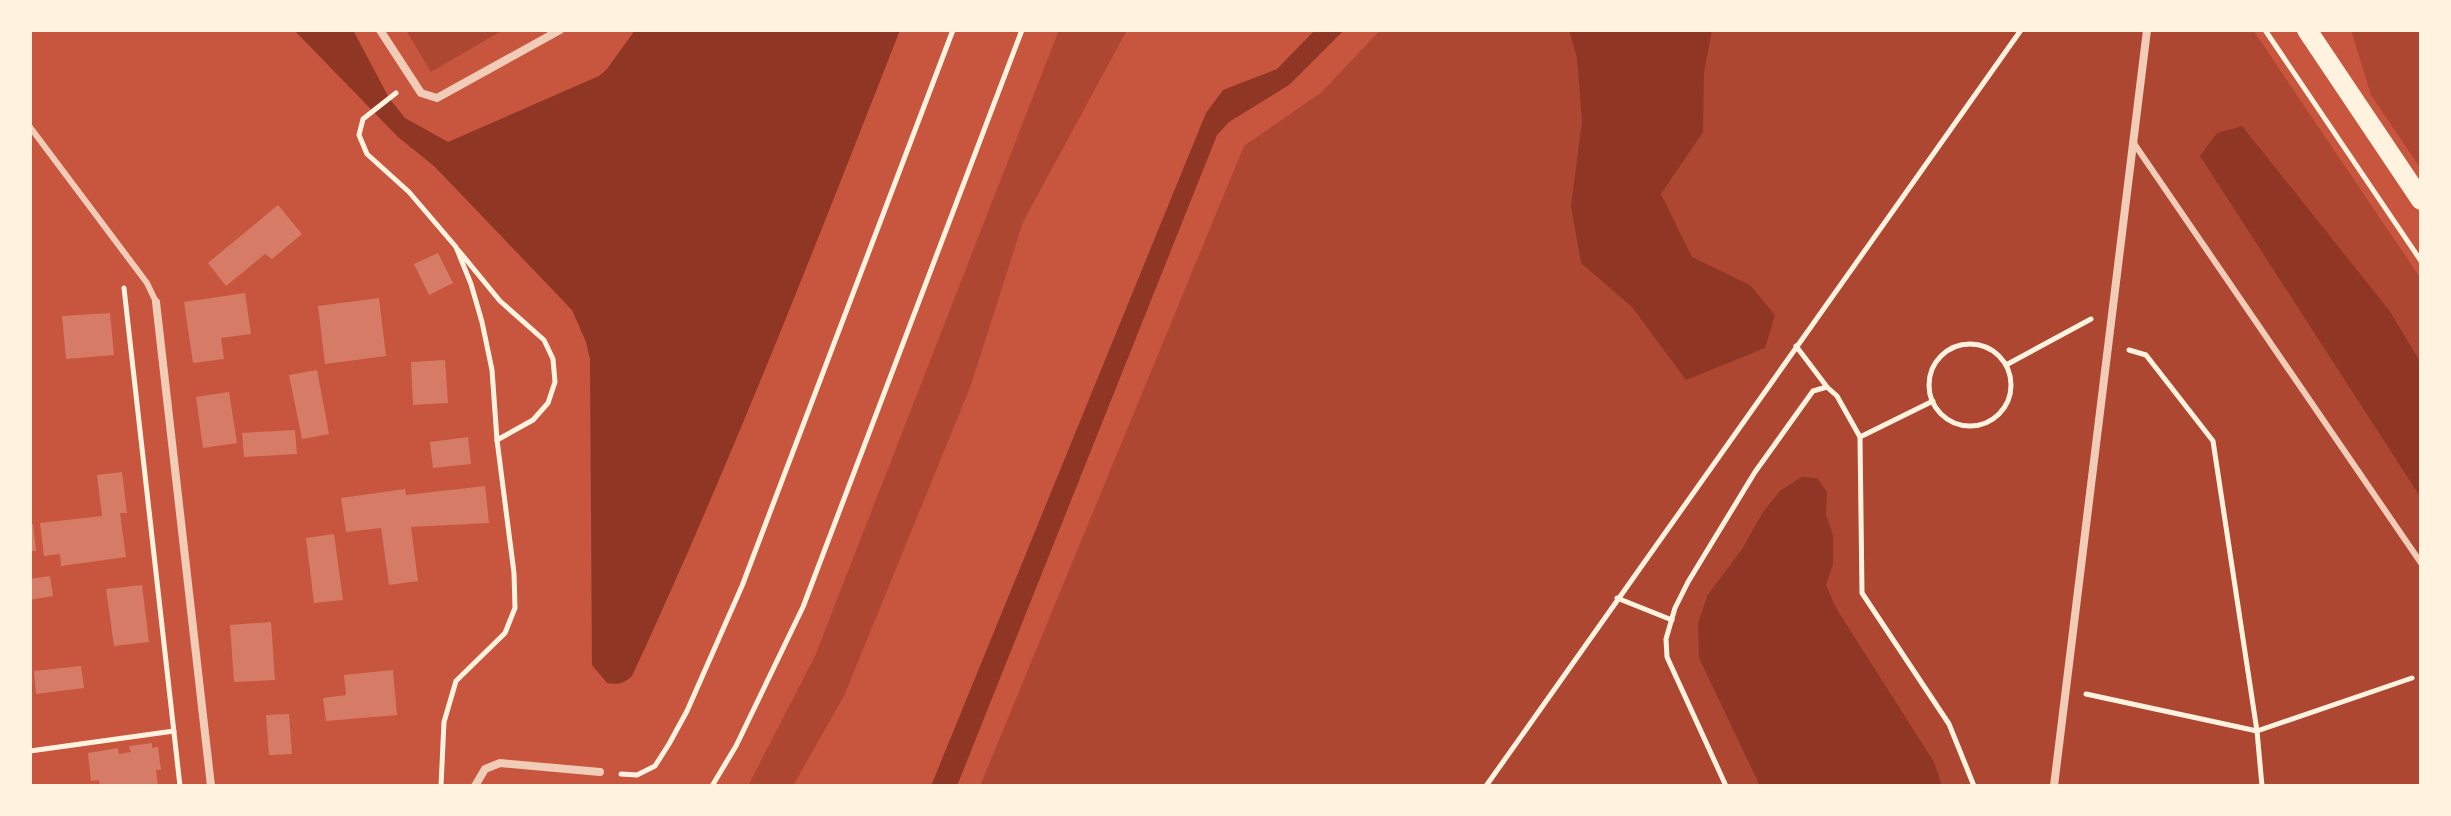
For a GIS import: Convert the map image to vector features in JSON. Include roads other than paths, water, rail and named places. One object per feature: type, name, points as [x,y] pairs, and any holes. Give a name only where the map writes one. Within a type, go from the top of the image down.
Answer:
[{"type":"main road","points":[[2307,30],[2421,200]]},
{"type":"street","points":[[380,30],[421,93],[437,98],[560,30]]},
{"type":"street","points":[[2054,786],[2147,30]]},
{"type":"street","points":[[156,302],[211,786]]},
{"type":"street","points":[[475,786],[485,769],[500,763],[600,772]]},
{"type":"lane","points":[[30,127],[147,283],[156,302]]},
{"type":"lane","points":[[2133,142],[2421,563]]}]
